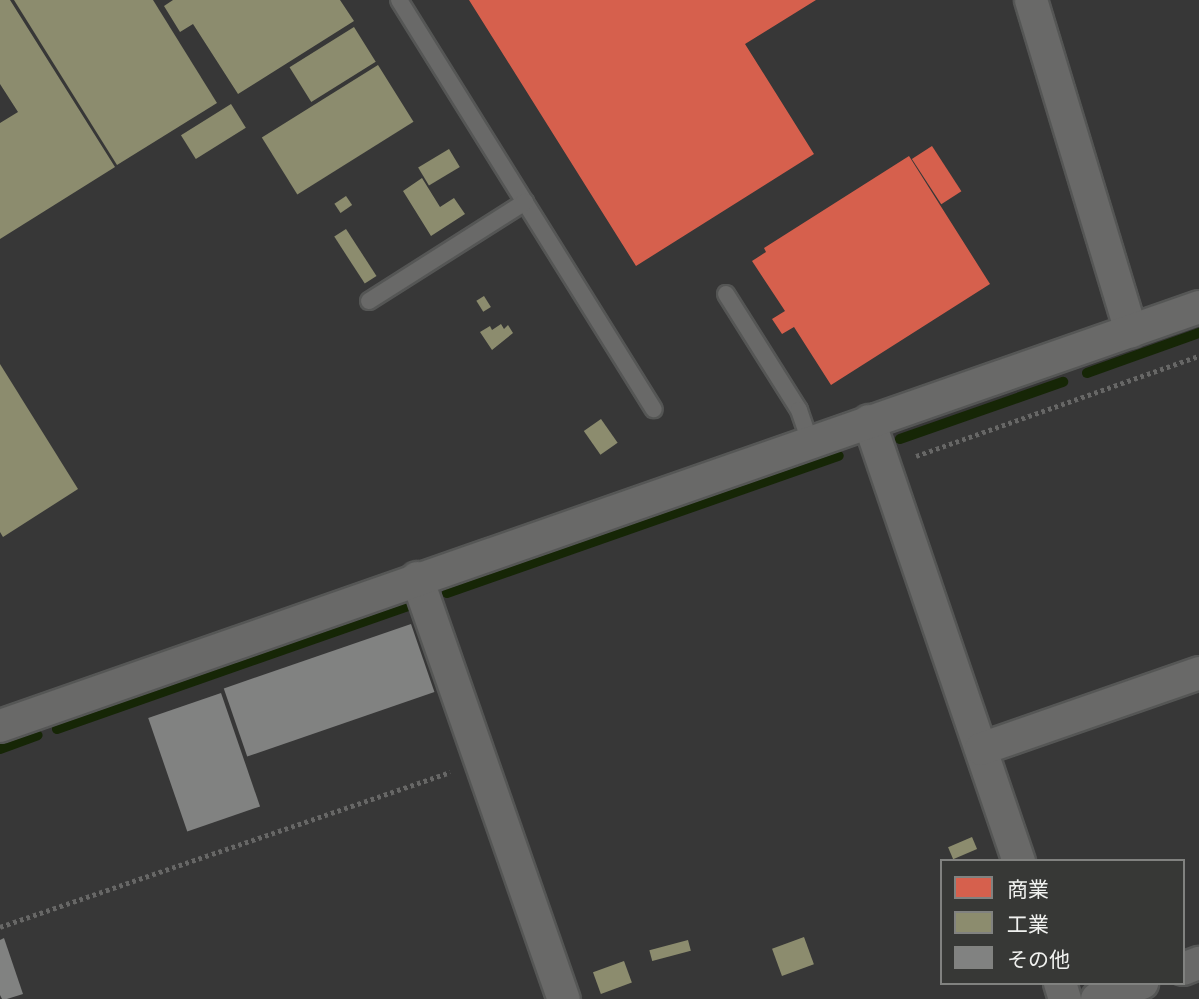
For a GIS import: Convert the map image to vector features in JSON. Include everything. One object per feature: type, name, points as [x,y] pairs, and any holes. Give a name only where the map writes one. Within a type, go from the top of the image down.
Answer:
[{"type":"street","points":[[1031,0],[1131,331]]},
{"type":"street","points":[[0,726],[417,578],[1199,307]]},
{"type":"street","points":[[869,421],[1017,859]]},
{"type":"street","points":[[417,578],[564,999]]},
{"type":"street","points":[[981,749],[1199,673]]},
{"type":"street","points":[[1097,999],[1136,985]]},
{"type":"lane","points":[[399,0],[654,408]]},
{"type":"lane","points":[[369,301],[525,202]]},
{"type":"lane","points":[[726,294],[799,410],[810,442]]},
{"type":"path","points":[[885,467],[1199,356]]},
{"type":"path","points":[[0,927],[481,762]]},
{"type":"building: 商業","points":[[469,0],[816,0],[745,44],[814,154],[636,266]]},
{"type":"building: 商業","points":[[932,146],[961,191],[941,204],[912,159]]},
{"type":"building: 商業","points":[[909,156],[990,284],[831,385],[794,327],[782,334],[772,319],[785,311],[752,261],[766,252],[764,248]]},
{"type":"building: 工業","points":[[0,0],[10,0],[115,167],[0,239],[0,123],[18,112],[0,84]]},
{"type":"building: 工業","points":[[14,0],[153,0],[217,103],[117,165]]},
{"type":"building: 工業","points":[[173,0],[340,0],[354,21],[238,94],[193,24],[180,32],[164,6]]},
{"type":"building: 工業","points":[[354,27],[376,62],[311,102],[290,67]]},
{"type":"building: 工業","points":[[378,65],[414,122],[297,194],[262,138]]},
{"type":"building: 工業","points":[[231,104],[246,128],[196,159],[181,135]]},
{"type":"building: 工業","points":[[449,149],[460,167],[429,186],[418,168]]},
{"type":"building: 工業","points":[[422,178],[440,207],[454,198],[465,214],[431,236],[403,191]]},
{"type":"building: 工業","points":[[346,196],[352,205],[341,213],[334,204]]},
{"type":"building: 工業","points":[[346,229],[376,276],[365,284],[334,237]]},
{"type":"building: 工業","points":[[484,296],[491,307],[483,312],[476,301]]},
{"type":"building: 工業","points":[[501,324],[504,329],[508,325],[513,333],[492,350],[480,332],[490,326],[492,330]]},
{"type":"building: 工業","points":[[0,364],[78,489],[3,537],[0,532]]},
{"type":"building: 工業","points":[[601,419],[618,443],[600,455],[584,431]]},
{"type":"building: 工業","points":[[972,837],[977,849],[953,859],[948,847]]},
{"type":"building: 工業","points":[[804,937],[814,964],[782,976],[772,949]]},
{"type":"building: 工業","points":[[688,940],[691,951],[652,961],[649,950]]},
{"type":"building: 工業","points":[[624,961],[632,983],[601,994],[593,972]]},
{"type":"building: その他","points":[[411,624],[434,692],[247,757],[224,688]]},
{"type":"building: その他","points":[[221,693],[260,806],[187,832],[148,718]]},
{"type":"building: その他","points":[[4,938],[23,994],[7,999],[2,999],[0,995],[0,940]]},
{"type":"waterway","points":[[1087,373],[1199,333]]},
{"type":"waterway","points":[[900,439],[1063,382]]},
{"type":"waterway","points":[[447,593],[839,456]]},
{"type":"waterway","points":[[57,729],[408,606]]},
{"type":"waterway","points":[[0,749],[38,735]]}]
